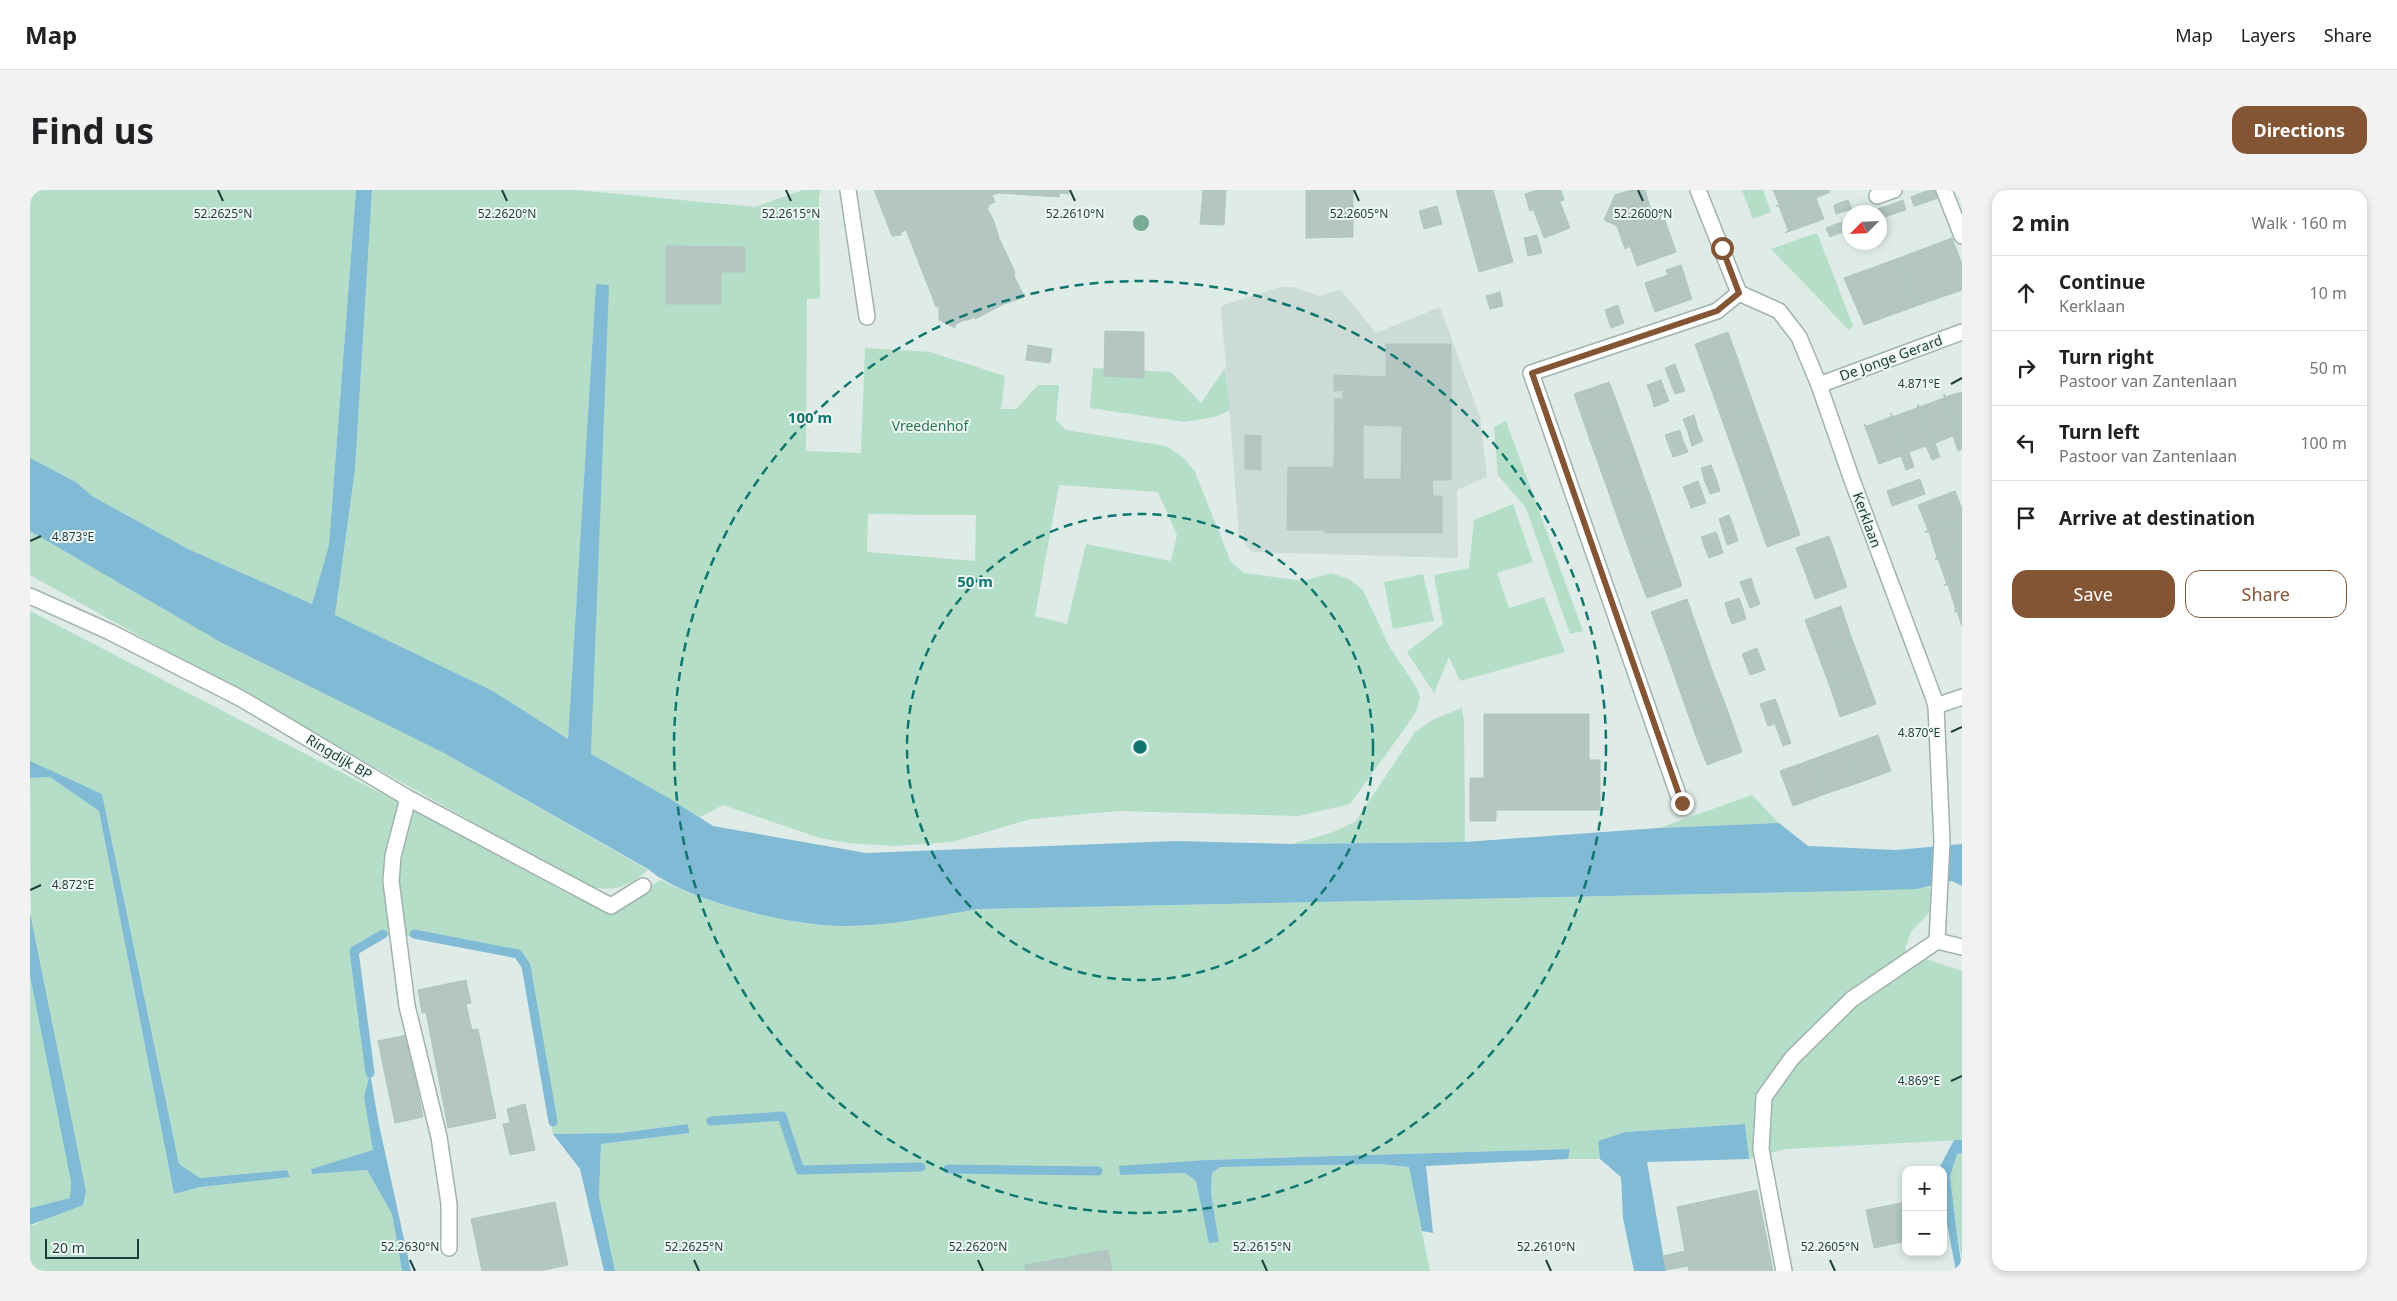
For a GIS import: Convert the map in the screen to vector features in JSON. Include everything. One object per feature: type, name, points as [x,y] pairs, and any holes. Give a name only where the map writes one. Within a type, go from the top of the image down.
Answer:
[{"type":"street","points":[[848,190],[868,317]]},
{"type":"street","points":[[1682,803],[1532,373],[1717,311],[1739,293],[1698,190]]},
{"type":"street","points":[[1877,196],[1894,190]]},
{"type":"street","points":[[1944,190],[1962,236]]},
{"type":"street","name":"Kerklaan","points":[[1739,293],[1778,311],[1799,337],[1819,384],[1852,480],[1936,706],[1942,841],[1937,942]]},
{"type":"street","name":"De Jonge Gerard","points":[[1819,384],[1962,332]]},
{"type":"street","name":"Ringdijk BP","points":[[30,596],[110,632],[240,698],[408,798],[611,906],[643,886]]},
{"type":"street","points":[[1936,706],[1962,697]]},
{"type":"street","points":[[408,798],[394,856],[391,881],[407,1006],[439,1137],[449,1204],[449,1248]]},
{"type":"street","points":[[1784,1271],[1761,1149],[1764,1097],[1792,1058],[1852,999],[1937,942],[1962,947]]},
{"type":"shaded area","points":[[1280,287],[1293,287],[1319,296],[1340,289],[1376,333],[1440,307],[1480,417],[1487,477],[1457,490],[1458,558],[1252,552],[1239,535],[1221,306]]},
{"type":"green space","points":[[30,190],[356,190],[329,545],[312,604],[188,549],[92,496],[76,482],[30,458]]},
{"type":"green space","name":"Vreedenhof","points":[[372,190],[577,190],[755,207],[803,190],[821,190],[819,196],[820,298],[807,299],[806,451],[861,453],[865,348],[930,352],[1005,376],[1001,409],[1016,409],[1038,385],[1059,385],[1056,420],[1066,430],[1166,446],[1184,458],[1195,472],[1231,562],[1244,573],[1304,581],[1331,573],[1349,579],[1363,590],[1389,646],[1417,688],[1420,697],[1417,709],[1408,724],[1350,804],[1298,816],[1119,811],[1031,819],[952,842],[894,846],[849,843],[820,838],[723,805],[700,817],[591,754],[608,285],[596,285],[568,739],[493,691],[335,615],[355,470]],"holes":[[[1059,485],[1158,492],[1177,535],[1171,561],[1086,544],[1067,624],[1035,616]],[[868,514],[976,515],[975,561],[867,552]]]},
{"type":"green space","points":[[1742,190],[1763,190],[1771,212],[1753,219]]},
{"type":"green space","points":[[1817,233],[1853,326],[1849,330],[1771,249]]},
{"type":"green space","points":[[1093,368],[1171,372],[1201,403],[1225,368],[1230,410],[1215,417],[1185,422],[1090,408]]},
{"type":"green space","points":[[1506,421],[1583,631],[1570,634],[1526,508],[1498,475],[1494,427]]},
{"type":"green space","points":[[1513,504],[1533,562],[1497,573],[1509,608],[1544,597],[1565,652],[1460,681],[1449,657],[1434,693],[1407,652],[1443,624],[1434,575],[1469,568],[1474,520]]},
{"type":"green space","points":[[30,531],[222,643],[444,753],[648,870],[618,888],[603,889],[584,884],[30,575]]},
{"type":"green space","points":[[1423,574],[1434,621],[1393,629],[1384,582]]},
{"type":"green space","points":[[30,611],[402,804],[574,897],[613,913],[660,880],[702,898],[748,912],[796,922],[841,926],[892,923],[978,909],[1853,891],[1929,887],[1932,894],[1932,905],[1928,914],[1913,929],[1905,949],[1923,958],[1962,971],[1962,1140],[1785,1149],[1749,1159],[1745,1124],[1625,1132],[1598,1141],[1600,1159],[1568,1159],[1570,1149],[1207,1160],[1120,1175],[1185,1173],[1196,1181],[1210,1243],[1219,1242],[1211,1193],[1212,1173],[1220,1167],[1380,1164],[1409,1167],[1430,1271],[615,1271],[599,1196],[601,1144],[688,1133],[688,1124],[621,1133],[553,1134],[523,960],[417,936],[380,936],[362,946],[353,963],[357,1005],[370,1073],[364,1097],[374,1150],[311,1169],[312,1174],[367,1170],[392,1214],[402,1271],[30,1271],[30,1225],[35,1225],[86,1191],[31,922],[30,778],[50,777],[99,811],[174,1194],[201,1187],[290,1176],[286,1170],[200,1178],[179,1164],[102,794],[30,765]]},
{"type":"green space","points":[[1462,708],[1464,721],[1465,842],[1292,844],[1331,833],[1355,822],[1415,732],[1434,719]]},
{"type":"green space","points":[[1752,795],[1779,823],[1659,828]]},
{"type":"green space","points":[[30,976],[71,1182],[70,1198],[30,1208]]},
{"type":"green space","points":[[1962,1153],[1962,1263],[1950,1177],[1957,1154]]},
{"type":"water","points":[[356,190],[372,190],[355,470],[335,615],[493,691],[568,739],[596,284],[609,285],[591,754],[672,800],[713,826],[866,853],[1176,841],[1292,844],[1465,842],[1659,828],[1779,823],[1808,846],[1896,850],[1962,844],[1962,886],[1952,881],[1916,889],[1853,891],[978,909],[893,923],[859,926],[796,922],[740,909],[687,891],[665,881],[648,869],[444,753],[222,643],[30,531],[30,458],[76,482],[92,496],[188,549],[312,604],[329,545]]},
{"type":"water","points":[[30,761],[102,794],[179,1164],[200,1178],[287,1170],[290,1177],[201,1187],[174,1194],[99,811],[50,777],[30,778]]},
{"type":"water","points":[[30,913],[86,1191],[83,1205],[30,1225],[30,1208],[70,1198],[71,1182],[30,976]]},
{"type":"water","points":[[370,1073],[379,1125],[411,1271],[402,1271],[392,1214],[367,1170],[312,1174],[311,1169],[373,1150],[364,1097]]},
{"type":"water","points":[[688,1124],[689,1133],[601,1144],[599,1196],[615,1271],[604,1271],[580,1169],[553,1134],[621,1133]]},
{"type":"water","points":[[1745,1124],[1749,1159],[1647,1162],[1666,1271],[1634,1271],[1623,1218],[1621,1177],[1600,1159],[1598,1141],[1625,1132]]},
{"type":"water","points":[[1954,1140],[1962,1140],[1962,1153],[1957,1154],[1950,1177],[1962,1271],[1956,1271],[1947,1224],[1947,1166],[1940,1166]]},
{"type":"water","points":[[1570,1149],[1568,1159],[1426,1166],[1433,1233],[1422,1231],[1409,1167],[1380,1164],[1220,1167],[1212,1173],[1211,1193],[1219,1242],[1209,1243],[1196,1181],[1185,1173],[1120,1175],[1119,1166],[1207,1160]]},
{"type":"building","points":[[874,190],[1069,190],[1069,194],[1059,193],[1059,197],[999,193],[992,195],[995,202],[988,205],[989,207],[987,208],[1024,296],[975,319],[974,317],[964,320],[955,325],[955,328],[939,320],[939,306],[936,307],[906,230],[901,232],[901,235],[892,236]]},
{"type":"building","points":[[1203,190],[1226,190],[1224,225],[1200,224]]},
{"type":"building","points":[[1306,190],[1353,190],[1353,237],[1306,238]]},
{"type":"building","points":[[1456,190],[1493,190],[1513,262],[1479,272]]},
{"type":"building","points":[[1537,190],[1561,190],[1564,200],[1530,211],[1525,194]]},
{"type":"building","points":[[1631,190],[1645,190],[1652,213],[1661,210],[1663,215],[1660,216],[1661,221],[1665,220],[1676,252],[1637,266],[1630,246],[1625,249],[1617,226],[1604,220],[1615,195]]},
{"type":"building","points":[[1773,190],[1829,190],[1830,192],[1816,198],[1814,193],[1779,204]]},
{"type":"building","points":[[1935,190],[1938,198],[1927,202],[1924,192]]},
{"type":"building","points":[[1924,192],[1927,202],[1914,206],[1911,197]]},
{"type":"building","points":[[1814,193],[1824,219],[1785,233],[1788,230],[1779,206],[1776,206]]},
{"type":"building","points":[[1848,200],[1850,205],[1842,205],[1842,212],[1836,214],[1834,205]]},
{"type":"building","points":[[1903,200],[1906,210],[1893,214],[1890,205]]},
{"type":"building","points":[[1560,202],[1570,228],[1544,238],[1534,211]]},
{"type":"building","points":[[1890,205],[1893,214],[1887,216],[1887,206]]},
{"type":"building","points":[[1437,206],[1442,224],[1424,229],[1419,211]]},
{"type":"building","points":[[1842,222],[1842,232],[1840,233],[1836,224]]},
{"type":"building","points":[[1836,224],[1840,233],[1830,237],[1826,228]]},
{"type":"building","points":[[1537,235],[1542,253],[1528,256],[1524,238]]},
{"type":"building","points":[[1952,238],[1962,264],[1962,290],[1916,306],[1899,258]]},
{"type":"building","points":[[666,246],[745,247],[745,272],[721,272],[721,304],[666,304]]},
{"type":"building","points":[[1899,258],[1916,306],[1864,325],[1844,278]]},
{"type":"building","points":[[1681,265],[1692,299],[1655,312],[1645,283],[1668,275],[1666,270]]},
{"type":"building","points":[[1500,292],[1503,306],[1490,309],[1486,296]]},
{"type":"building","points":[[1618,305],[1624,323],[1611,328],[1605,310]]},
{"type":"building","points":[[1105,331],[1144,332],[1144,378],[1104,376]]},
{"type":"building","points":[[1728,332],[1737,357],[1704,369],[1695,344]]},
{"type":"building","points":[[1386,344],[1451,344],[1451,480],[1432,480],[1433,496],[1442,496],[1442,533],[1325,533],[1325,530],[1287,530],[1288,467],[1334,467],[1335,399],[1343,399],[1343,390],[1334,391],[1334,375],[1386,377]],"holes":[[[1363,425],[1402,426],[1401,479],[1363,479]]]},
{"type":"building","points":[[1028,345],[1052,349],[1050,363],[1026,360]]},
{"type":"building","points":[[1737,357],[1746,383],[1713,394],[1704,369]]},
{"type":"building","points":[[1675,364],[1680,378],[1670,381],[1665,368]]},
{"type":"building","points":[[1680,378],[1685,391],[1675,394],[1670,381]]},
{"type":"building","points":[[1661,380],[1665,391],[1651,395],[1647,385]]},
{"type":"building","points":[[1609,382],[1619,408],[1583,420],[1574,394]]},
{"type":"building","points":[[1746,383],[1755,408],[1722,420],[1713,394]]},
{"type":"building","points":[[1665,391],[1669,401],[1654,407],[1651,395]]},
{"type":"building","points":[[1962,392],[1962,449],[1958,451],[1953,436],[1958,434],[1945,397]]},
{"type":"building","points":[[1944,394],[1958,434],[1935,443],[1940,457],[1932,460],[1926,446],[1932,444],[1919,407],[1944,398]]},
{"type":"building","points":[[1918,404],[1932,444],[1909,452],[1914,467],[1906,470],[1901,456],[1906,454],[1892,417],[1917,408]]},
{"type":"building","points":[[1619,408],[1628,433],[1592,446],[1583,420]]},
{"type":"building","points":[[1755,408],[1764,433],[1731,445],[1722,420]]},
{"type":"building","points":[[1891,413],[1906,454],[1879,464],[1864,424],[1867,426],[1891,417]]},
{"type":"building","points":[[1694,415],[1698,429],[1688,432],[1683,419]]},
{"type":"building","points":[[1698,429],[1703,441],[1692,446],[1688,432]]},
{"type":"building","points":[[1680,430],[1683,441],[1669,446],[1665,435]]},
{"type":"building","points":[[1628,433],[1637,458],[1601,471],[1592,446]]},
{"type":"building","points":[[1764,433],[1773,458],[1740,470],[1731,445]]},
{"type":"building","points":[[1245,435],[1261,436],[1261,470],[1245,469]]},
{"type":"building","points":[[1683,441],[1688,452],[1673,457],[1669,446]]},
{"type":"building","points":[[1637,458],[1646,484],[1610,496],[1601,471]]},
{"type":"building","points":[[1773,458],[1782,484],[1749,496],[1740,470]]},
{"type":"building","points":[[1711,465],[1716,478],[1705,482],[1701,468]]},
{"type":"building","points":[[1716,478],[1720,491],[1710,494],[1705,482]]},
{"type":"building","points":[[1920,479],[1925,494],[1892,506],[1887,491]]},
{"type":"building","points":[[1698,481],[1702,492],[1687,497],[1683,487]]},
{"type":"building","points":[[1646,484],[1655,509],[1619,522],[1610,496]]},
{"type":"building","points":[[1782,484],[1791,509],[1758,521],[1749,496]]},
{"type":"building","points":[[1955,491],[1962,509],[1962,519],[1925,532],[1928,530],[1918,505]]},
{"type":"building","points":[[1702,492],[1706,503],[1691,508],[1687,497]]},
{"type":"building","points":[[1655,509],[1664,535],[1628,547],[1619,522]]},
{"type":"building","points":[[1791,509],[1800,535],[1767,547],[1758,521]]},
{"type":"building","points":[[1729,515],[1734,528],[1723,532],[1719,519]]},
{"type":"building","points":[[1962,519],[1962,549],[1935,559],[1937,557],[1929,532],[1925,532]]},
{"type":"building","points":[[1734,528],[1738,541],[1727,545],[1723,532]]},
{"type":"building","points":[[1716,532],[1720,543],[1705,548],[1701,537]]},
{"type":"building","points":[[1664,535],[1673,560],[1637,572],[1628,547]]},
{"type":"building","points":[[1829,536],[1838,562],[1805,572],[1796,548]]},
{"type":"building","points":[[1720,543],[1723,553],[1709,558],[1705,548]]},
{"type":"building","points":[[1962,549],[1962,578],[1947,584],[1938,559],[1935,559]]},
{"type":"building","points":[[1673,560],[1682,586],[1647,598],[1637,572]]},
{"type":"building","points":[[1838,562],[1847,587],[1815,599],[1805,572]]},
{"type":"building","points":[[1751,578],[1755,591],[1745,595],[1740,582]]},
{"type":"building","points":[[1962,578],[1962,608],[1954,611],[1956,610],[1948,585],[1944,585]]},
{"type":"building","points":[[1755,591],[1760,604],[1750,608],[1745,595]]},
{"type":"building","points":[[1739,598],[1743,609],[1728,614],[1725,603]]},
{"type":"building","points":[[1687,599],[1696,625],[1661,638],[1651,612]]},
{"type":"building","points":[[1841,606],[1852,639],[1817,652],[1805,620]]},
{"type":"building","points":[[1962,608],[1962,626],[1957,611],[1954,612]]},
{"type":"building","points":[[1743,609],[1746,619],[1732,624],[1728,614]]},
{"type":"building","points":[[1696,625],[1705,650],[1670,663],[1661,638]]},
{"type":"building","points":[[1852,639],[1864,671],[1829,684],[1817,652]]},
{"type":"building","points":[[1757,648],[1761,659],[1746,664],[1742,654]]},
{"type":"building","points":[[1705,650],[1714,676],[1679,688],[1670,663]]},
{"type":"building","points":[[1761,659],[1765,670],[1750,675],[1746,664]]},
{"type":"building","points":[[1864,671],[1876,704],[1840,717],[1829,684]]},
{"type":"building","points":[[1714,676],[1724,701],[1688,714],[1679,688]]},
{"type":"building","points":[[1775,699],[1779,709],[1764,714],[1760,704]]},
{"type":"building","points":[[1724,701],[1733,726],[1697,739],[1688,714]]},
{"type":"building","points":[[1779,709],[1791,743],[1783,746],[1775,724],[1768,726],[1764,714]]},
{"type":"building","points":[[1484,714],[1589,714],[1589,760],[1600,760],[1600,810],[1496,810],[1496,821],[1470,821],[1470,778],[1484,778]]},
{"type":"building","points":[[1733,726],[1742,752],[1707,765],[1697,739]]},
{"type":"building","points":[[1878,735],[1891,771],[1858,783],[1845,747]]},
{"type":"building","points":[[1845,747],[1858,783],[1825,794],[1813,759]]},
{"type":"building","points":[[1813,759],[1825,794],[1793,806],[1780,771]]},
{"type":"building","points":[[466,980],[471,1003],[466,1004],[472,1030],[478,1029],[496,1118],[448,1128],[426,1012],[422,1013],[418,990]]},
{"type":"building","points":[[407,1035],[423,1117],[395,1123],[378,1041]]},
{"type":"building","points":[[525,1104],[535,1150],[510,1155],[503,1124],[510,1123],[507,1109]]},
{"type":"building","points":[[1757,1190],[1773,1271],[1689,1271],[1688,1266],[1666,1270],[1663,1256],[1685,1251],[1677,1207]]},
{"type":"building","points":[[555,1202],[568,1265],[539,1271],[482,1271],[471,1219]]},
{"type":"building","points":[[1902,1203],[1902,1242],[1874,1248],[1866,1210]]},
{"type":"building","points":[[1108,1250],[1112,1271],[1026,1271],[1025,1265]]},
{"type":"waterway","points":[[370,1073],[354,951],[383,934]]},
{"type":"waterway","points":[[414,934],[518,954],[526,966],[553,1122]]},
{"type":"waterway","points":[[711,1121],[782,1116],[800,1170],[921,1167]]},
{"type":"waterway","points":[[948,1169],[1098,1171]]},
{"type":"route","points":[[1682,803],[1532,373],[1717,311],[1739,293],[1722,248]]}]
